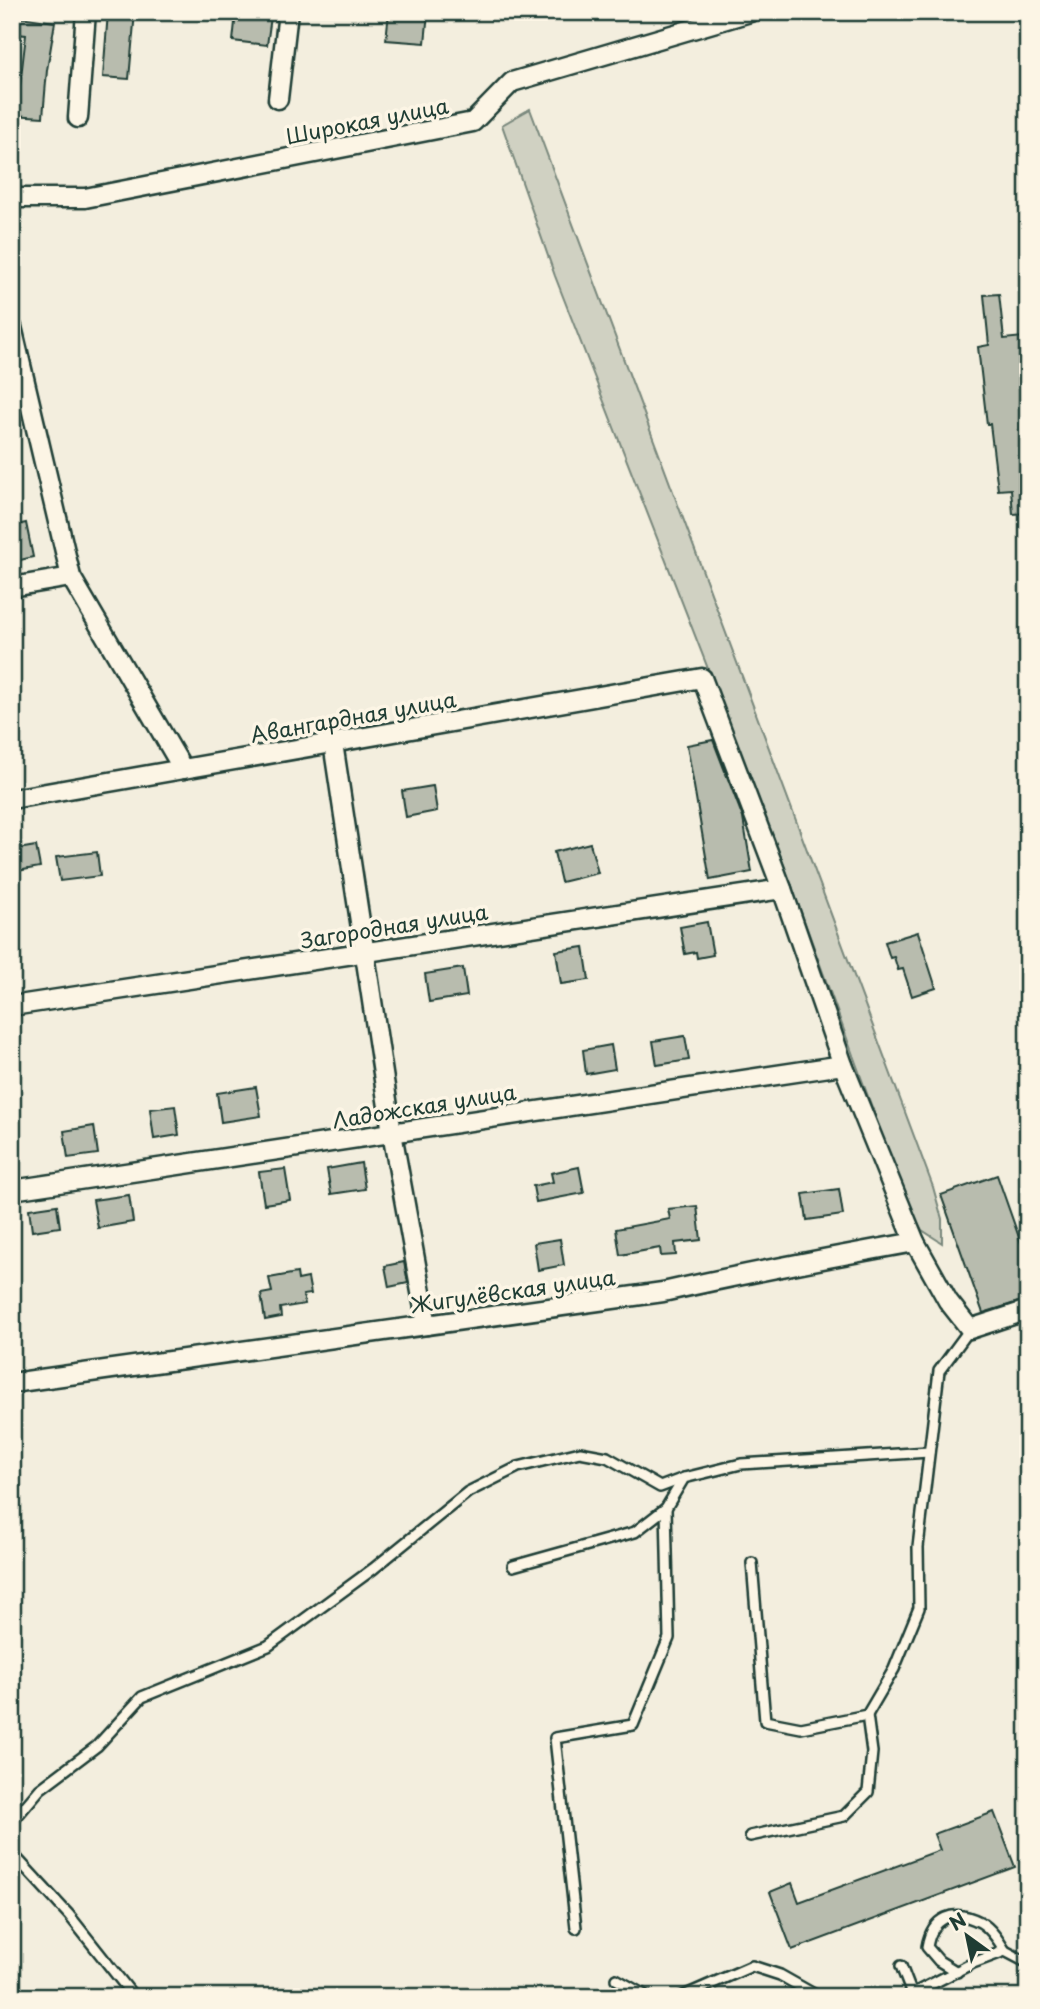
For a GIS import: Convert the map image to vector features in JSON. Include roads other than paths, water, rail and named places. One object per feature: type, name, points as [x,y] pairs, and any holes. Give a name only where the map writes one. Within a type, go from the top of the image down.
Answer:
[{"type":"street","points":[[78,118],[86,12]]},
{"type":"street","points":[[278,99],[288,12]]},
{"type":"street","name":"Широкая улица","points":[[12,198],[85,198],[473,122],[512,82],[750,12]]},
{"type":"street","points":[[12,327],[14,354],[71,577],[183,769]]},
{"type":"street","points":[[12,587],[71,577]]},
{"type":"street","name":"Авангардная улица","points":[[12,799],[702,678],[782,888]]},
{"type":"street","points":[[333,743],[392,1133],[427,1325]]},
{"type":"street","points":[[782,888],[843,1065],[915,1242],[948,1301],[970,1329],[1028,1310]]},
{"type":"street","name":"Загородная улица","points":[[12,1006],[782,888]]},
{"type":"street","name":"Ладожская улица","points":[[12,1190],[843,1065]]},
{"type":"street","name":"Жигулёвская улица","points":[[12,1382],[663,1293],[761,1270],[915,1242]]},
{"type":"lane","points":[[750,1836],[844,1816],[868,1792],[872,1752],[867,1714],[894,1669],[919,1608],[918,1547],[939,1371],[970,1329]]},
{"type":"lane","points":[[12,1822],[40,1789],[97,1746],[142,1697],[268,1646],[373,1569],[468,1492],[518,1467],[580,1452],[607,1457],[660,1487],[684,1478],[741,1464],[929,1452]]},
{"type":"lane","points":[[513,1566],[635,1532],[666,1508],[684,1478]]},
{"type":"lane","points":[[576,1928],[555,1738],[633,1725],[669,1637],[666,1508]]},
{"type":"lane","points":[[752,1563],[765,1721],[801,1728],[867,1714]]},
{"type":"lane","points":[[12,1853],[68,1915],[134,1997]]},
{"type":"lane","points":[[957,1972],[939,1961],[927,1947],[930,1932],[943,1917],[957,1915],[981,1922],[1005,1951],[1028,1963]]},
{"type":"lane","points":[[901,1966],[912,1996],[1005,1951]]},
{"type":"lane","points":[[681,1997],[752,1966],[780,1975],[818,1997]]},
{"type":"lane","points":[[617,1979],[648,1997]]}]
